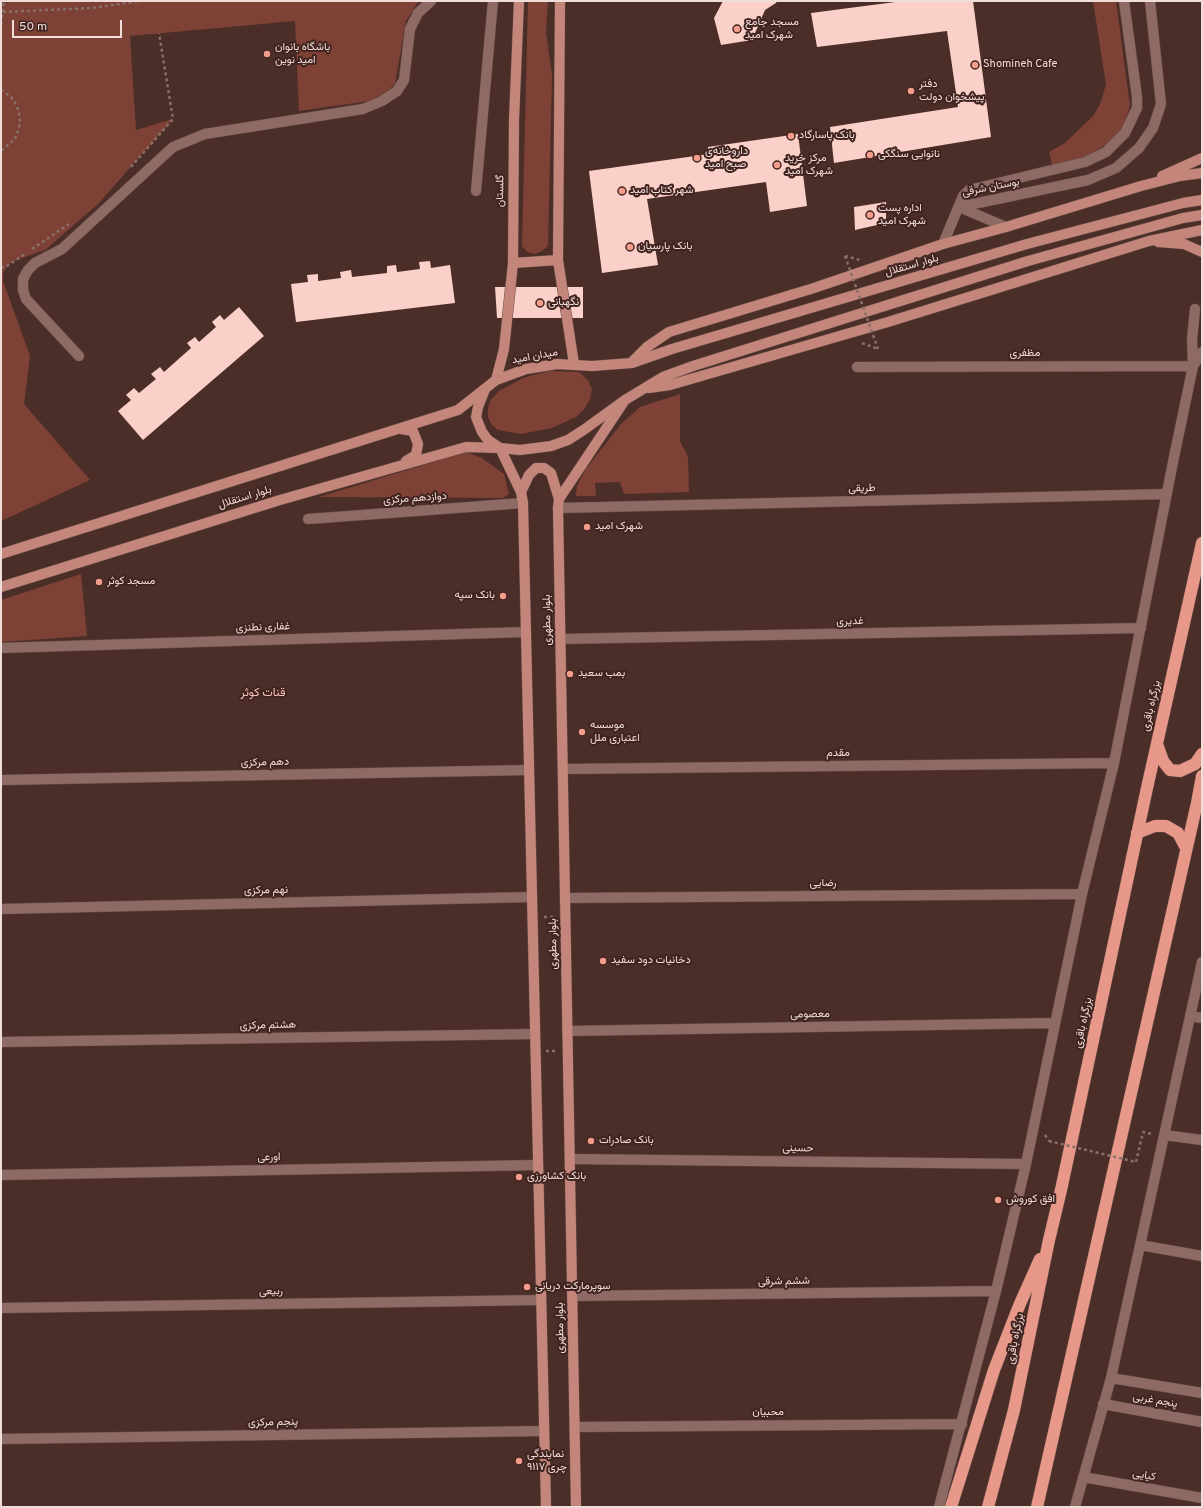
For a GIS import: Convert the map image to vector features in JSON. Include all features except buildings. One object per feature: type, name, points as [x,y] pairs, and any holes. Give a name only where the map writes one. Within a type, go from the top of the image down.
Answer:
[{"type":"highway","name":"بزرگراه باقری","points":[[988,1507],[1014,1410],[1049,1240],[1137,833],[1202,543]]},
{"type":"highway","points":[[1157,744],[1163,761],[1170,770],[1180,771],[1195,764],[1202,754]]},
{"type":"highway","points":[[1037,1507],[1186,848],[1198,803],[1202,776]]},
{"type":"highway","points":[[1137,833],[1155,826],[1166,826],[1178,833],[1186,848]]},
{"type":"highway","points":[[952,1507],[994,1370],[1019,1306],[1049,1240]]},
{"type":"main road","name":"گلستان","points":[[496,380],[504,349],[513,263],[514,120],[519,1]]},
{"type":"main road","points":[[560,1],[558,260],[574,364]]},
{"type":"main road","points":[[1141,186],[1202,158]]},
{"type":"main road","points":[[632,363],[647,347],[669,332],[814,288],[943,244],[1006,227],[1141,186],[1180,176],[1202,173]]},
{"type":"main road","name":"بلوار استقلال","points":[[632,363],[1027,244],[1182,203],[1202,200]]},
{"type":"main road","points":[[500,448],[535,449],[568,440],[642,389],[663,377],[693,366],[1028,261],[1183,218],[1202,215]]},
{"type":"main road","points":[[642,389],[670,385],[888,322],[1148,241],[1202,230]]},
{"type":"main road","points":[[1148,241],[1184,244],[1202,252]]},
{"type":"main road","points":[[513,263],[558,260]]},
{"type":"main road","name":"میدان امید","points":[[500,448],[488,440],[478,423],[478,407],[485,390],[496,380],[526,369],[556,364],[592,366],[632,363]]},
{"type":"main road","name":"بلوار استقلال","points":[[1,554],[458,410],[485,390]]},
{"type":"main road","points":[[558,504],[625,400]]},
{"type":"main road","points":[[396,467],[416,455],[418,444],[413,431],[399,429]]},
{"type":"main road","name":"بلوار استقلال","points":[[1,587],[280,500],[466,447],[500,448]]},
{"type":"main road","name":"بلوار مطهری","points":[[500,448],[521,492],[523,503],[546,1507]]},
{"type":"main road","name":"بلوار مطهری","points":[[521,492],[529,475],[536,468],[544,468],[551,473],[558,504],[576,1507]]},
{"type":"street","points":[[79,356],[26,299],[23,290],[23,279],[28,270],[35,263],[62,250],[173,147],[205,134],[364,109],[387,98],[397,91],[404,80],[410,29],[418,13],[431,1]]},
{"type":"street","points":[[476,191],[493,1]]},
{"type":"street","name":"بوستان شرقی","points":[[959,207],[963,196],[969,190],[1085,162],[1106,152],[1125,133],[1137,108],[1137,97],[1124,1]]},
{"type":"street","name":"بوستان شرقی","points":[[959,207],[1088,180],[1116,168],[1139,148],[1153,128],[1161,104],[1150,1]]},
{"type":"street","points":[[943,244],[959,207],[1006,227]]},
{"type":"street","points":[[939,1507],[996,1291],[1026,1164],[1054,1023],[1082,894],[1114,763],[1194,366],[1192,340],[1195,309]]},
{"type":"street","points":[[1194,366],[1202,352]]},
{"type":"street","name":"مظفری","points":[[857,367],[1194,366]]},
{"type":"street","name":"طریقی","points":[[558,504],[1168,494]]},
{"type":"street","name":"دوازدهم مرکزی","points":[[308,519],[523,503]]},
{"type":"street","name":"غدیری","points":[[560,639],[1141,628]]},
{"type":"street","name":"غفاری نطنزی","points":[[1,648],[526,632]]},
{"type":"street","name":"مقدم","points":[[563,769],[1114,763]]},
{"type":"street","name":"دهم مرکزی","points":[[1,780],[529,770]]},
{"type":"street","name":"رضایی","points":[[565,898],[1082,894]]},
{"type":"street","name":"نهم مرکزی","points":[[1,909],[532,897]]},
{"type":"street","points":[[1075,1507],[1110,1378],[1202,962]]},
{"type":"street","points":[[1190,1016],[1202,1018]]},
{"type":"street","name":"معصومی","points":[[567,1031],[1054,1023]]},
{"type":"street","name":"هشتم مرکزی","points":[[1,1042],[535,1034]]},
{"type":"street","points":[[1164,1135],[1202,1140]]},
{"type":"street","name":"حسینی","points":[[570,1159],[1026,1164]]},
{"type":"street","name":"اورعی","points":[[1,1175],[538,1165]]},
{"type":"street","points":[[1140,1245],[1202,1256]]},
{"type":"street","name":"ششم شرقی","points":[[572,1296],[996,1291]]},
{"type":"street","name":"ربیعی","points":[[1,1308],[541,1300]]},
{"type":"street","name":"پنجم غربی","points":[[1110,1378],[1202,1393]]},
{"type":"street","name":"پنجم غربی","points":[[1103,1404],[1202,1422]]},
{"type":"street","name":"محبیان","points":[[575,1427],[962,1424]]},
{"type":"street","name":"پنجم مرکزی","points":[[1,1439],[544,1431]]},
{"type":"street","name":"کیایی","points":[[1083,1477],[1202,1498]]},
{"type":"path","points":[[1,24],[4,1]]},
{"type":"path","points":[[3,12],[92,8],[140,1]]},
{"type":"path","points":[[128,170],[173,119],[159,33]]},
{"type":"path","points":[[1,90],[11,97],[17,106],[20,117],[19,128],[15,139],[1,151]]},
{"type":"path","points":[[1,268],[7,266],[72,222]]},
{"type":"path","points":[[845,256],[878,350]]},
{"type":"path","points":[[532,918],[565,917]]},
{"type":"path","points":[[536,1051],[568,1051]]},
{"type":"path","points":[[1049,1141],[1136,1162],[1143,1132]]},
{"type":"shaded area","points":[[1,1],[419,1],[406,21],[395,84],[385,93],[369,101],[299,111],[295,21],[130,36],[136,130],[173,119],[98,204],[45,250],[13,261],[7,266],[3,273],[3,281],[30,356],[24,404],[90,480],[1,521]]},
{"type":"shaded area","points":[[528,1],[548,1],[546,33],[552,74],[548,246],[542,251],[534,254],[527,252],[522,246]]},
{"type":"shaded area","points":[[1093,1],[1116,1],[1130,106],[1123,127],[1107,144],[1087,156],[1052,165],[1049,152],[1065,143],[1094,115],[1101,102],[1106,84]]},
{"type":"shaded area","points":[[549,371],[579,372],[588,380],[592,389],[590,399],[585,408],[576,417],[552,428],[521,434],[498,430],[492,425],[488,417],[488,409],[490,401],[499,391],[523,378]]},
{"type":"shaded area","points":[[680,394],[680,441],[688,457],[689,492],[624,494],[620,482],[595,483],[596,496],[576,496],[577,486],[585,470],[621,424],[640,407]]},
{"type":"shaded area","points":[[466,452],[482,458],[504,474],[509,494],[503,498],[319,497]]},
{"type":"shaded area","points":[[81,574],[87,636],[1,642],[1,600]]},
{"type":"place","name":"مسجد جامع شهرک امید","points":[[737,29]]},
{"type":"place","name":"باشگاه بانوان امید نوین","points":[[267,54]]},
{"type":"place","name":"Shomineh Cafe","points":[[975,65]]},
{"type":"place","name":"دفتر پیشخوان دولت","points":[[911,91]]},
{"type":"place","name":"بانک پاسارگاد","points":[[791,136]]},
{"type":"place","name":"نانوایی سنگکی","points":[[870,155]]},
{"type":"place","name":"داروخانه‌ی صبح امید","points":[[697,158]]},
{"type":"place","name":"مرکز خرید شهرک امید","points":[[777,165]]},
{"type":"place","name":"شهر کتاب امید","points":[[622,191]]},
{"type":"place","name":"اداره پست شهرک امید","points":[[870,215]]},
{"type":"place","name":"بانک پارسیان","points":[[630,247]]},
{"type":"place","name":"نگهبانی","points":[[540,303]]},
{"type":"place","name":"شهرک امید","points":[[587,527]]},
{"type":"place","name":"مسجد کوثر","points":[[99,582]]},
{"type":"place","name":"بانک سپه","points":[[503,596]]},
{"type":"place","name":"بمب سعید","points":[[570,674]]},
{"type":"place","name":"موسسه اعتباری ملل","points":[[582,732]]},
{"type":"place","name":"دخانیات دود سفید","points":[[603,961]]},
{"type":"place","name":"بانک صادرات","points":[[591,1141]]},
{"type":"place","name":"بانک کشاورزی","points":[[519,1177]]},
{"type":"place","name":"افق کوروش","points":[[998,1200]]},
{"type":"place","name":"سوپرمارکت دریانی","points":[[527,1287]]},
{"type":"place","name":"نمایندگی ۹۱۱۷ چری","points":[[519,1461]]},
{"type":"district","name":"قنات کوثر","points":[[263,694]]}]
